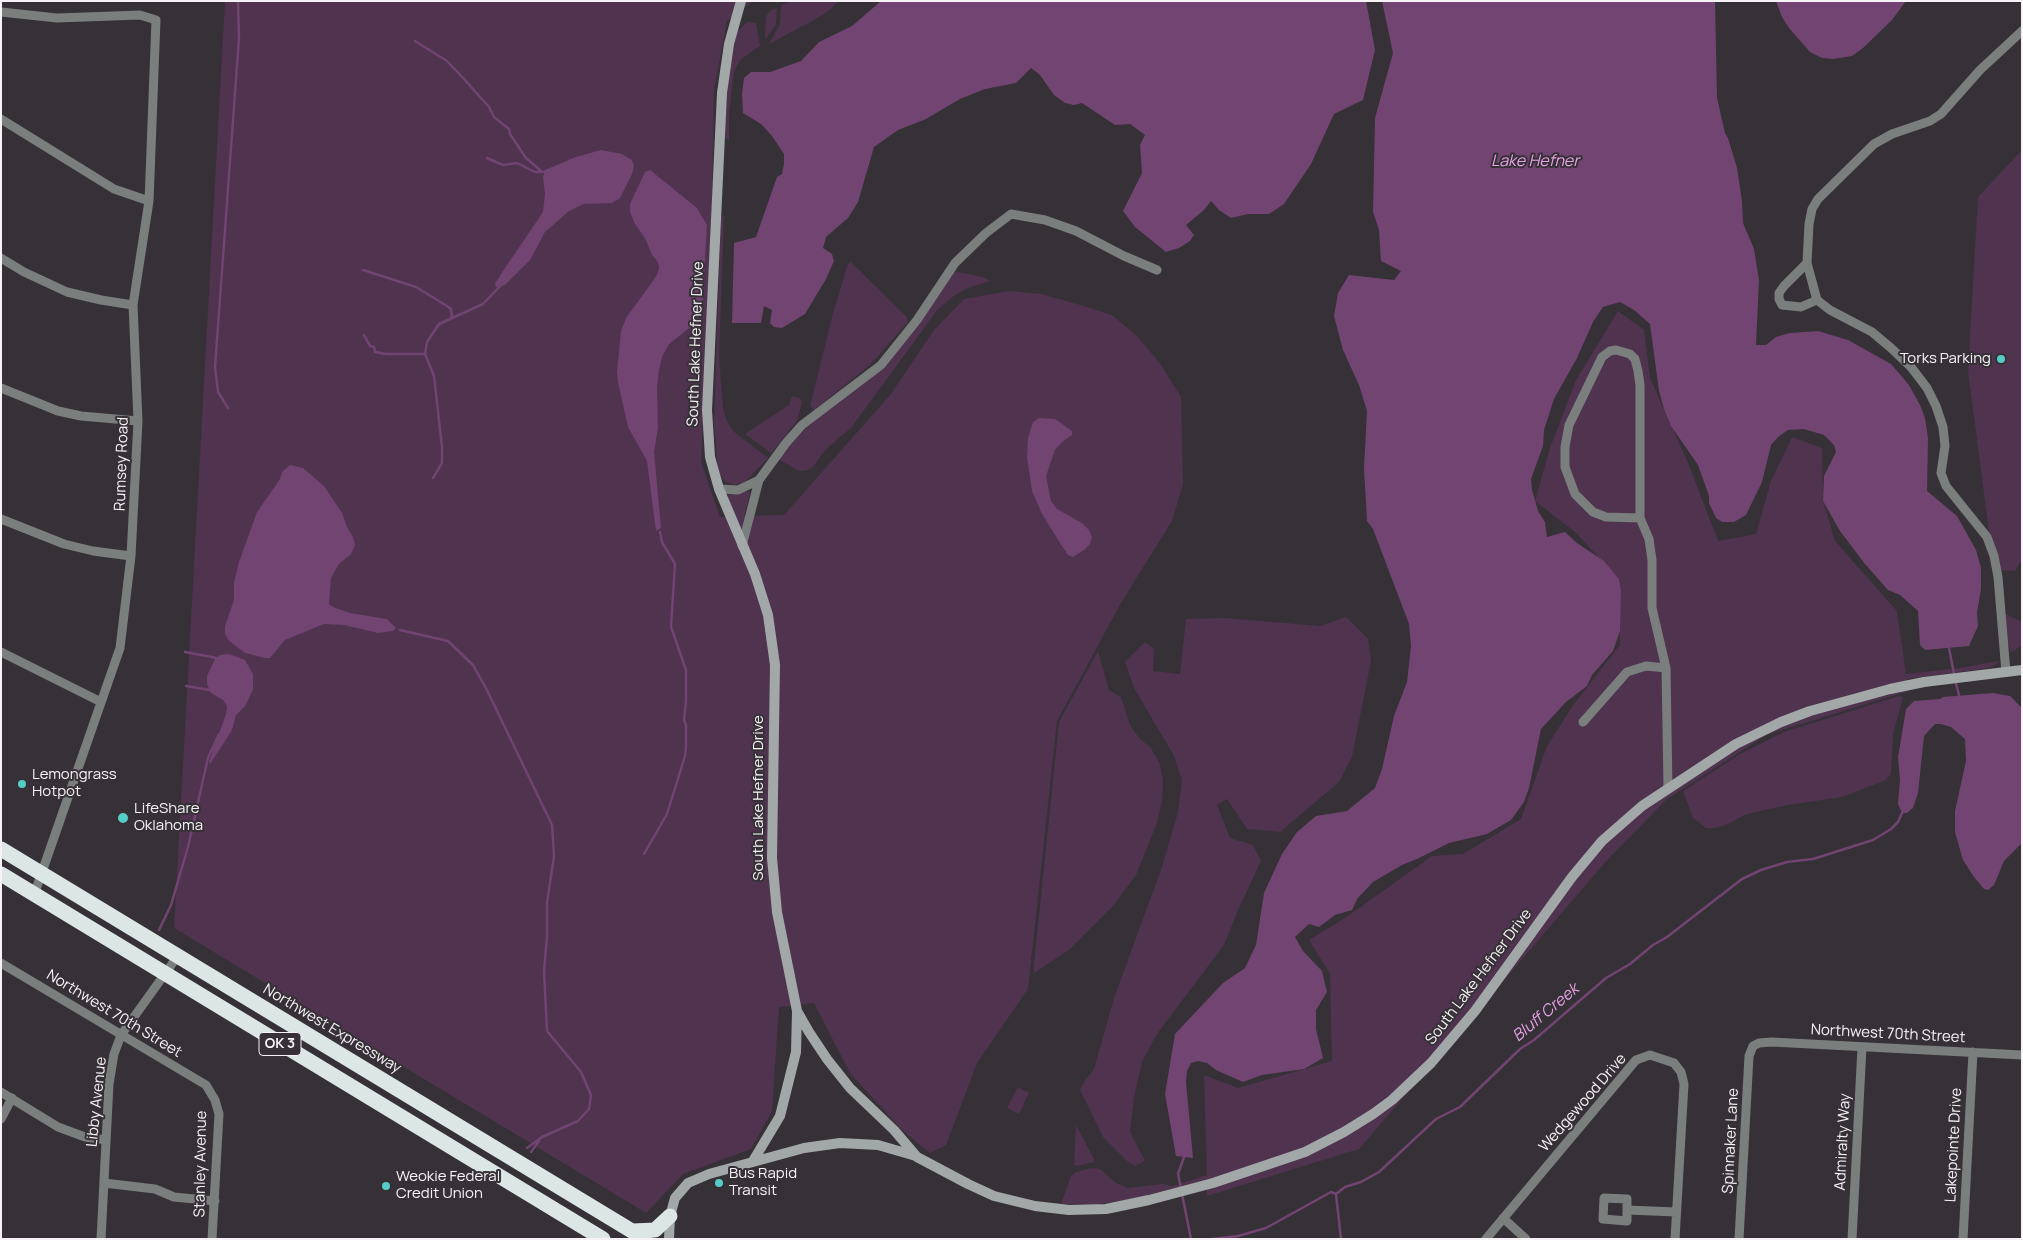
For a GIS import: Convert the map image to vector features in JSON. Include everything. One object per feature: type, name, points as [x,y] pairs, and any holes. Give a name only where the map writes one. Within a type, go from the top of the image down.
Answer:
[{"type":"highway","name":"Northwest Expressway","points":[[1,849],[645,1239]]},
{"type":"highway","name":"OK 3","points":[[1,874],[603,1239]]},
{"type":"highway","points":[[395,1113],[406,1095]]},
{"type":"highway","points":[[632,1231],[655,1230],[670,1216]]},
{"type":"street","name":"South Lake Hefner Drive","points":[[741,1],[729,44],[722,93],[707,410],[710,458],[719,489],[742,546],[756,574],[768,615],[775,665],[772,858],[777,912],[797,1011],[808,1032],[850,1088],[894,1130],[917,1157],[968,1184],[994,1196],[1035,1206],[1069,1210],[1106,1209],[1238,1176],[1305,1152],[1344,1132],[1392,1100],[1431,1063],[1475,1011],[1572,877],[1602,841],[1642,806],[1736,744],[1781,722],[1810,711],[1890,689],[1924,682],[2022,670]]},
{"type":"street","name":"Rumsey Road","points":[[1,12],[57,18],[140,15],[156,20],[148,201],[133,305],[138,421],[131,556],[120,648],[34,895]]},
{"type":"street","points":[[2006,672],[2000,619],[1998,577],[1994,556],[1987,537],[1946,486],[1941,473],[1945,446],[1943,427],[1930,394],[1910,367],[1872,332],[1830,310],[1817,300],[1808,262],[1809,224],[1812,209],[1818,199],[1874,144],[1892,134],[1930,121],[1941,114],[1980,70],[2022,31]]},
{"type":"street","points":[[1,119],[114,189],[148,201]]},
{"type":"street","points":[[742,546],[759,480],[786,443],[802,426],[881,365],[917,320],[955,263],[986,233],[1011,214],[1045,220],[1076,231],[1124,256],[1157,270]]},
{"type":"street","points":[[1,258],[24,272],[68,292],[133,305]]},
{"type":"street","points":[[1808,262],[1784,286],[1779,293],[1779,300],[1782,305],[1801,307],[1817,300]]},
{"type":"street","points":[[1640,518],[1606,517],[1593,512],[1575,494],[1565,467],[1564,447],[1569,425],[1602,357],[1610,351],[1616,350],[1630,354],[1635,359],[1640,385],[1640,518],[1649,539],[1652,560],[1652,608],[1666,668],[1668,789]]},
{"type":"street","points":[[1,388],[58,411],[81,416],[138,421]]},
{"type":"street","points":[[719,489],[738,490],[759,480]]},
{"type":"street","points":[[1,520],[64,544],[93,551],[131,556]]},
{"type":"street","points":[[1,652],[101,702]]},
{"type":"street","points":[[1583,722],[1627,672],[1646,666],[1666,668]]},
{"type":"street","name":"Libby Avenue","points":[[101,1239],[110,1070],[122,1035],[177,957]]},
{"type":"street","name":"Northwest 70th Street","points":[[1,963],[206,1086],[210,1092]]},
{"type":"street","points":[[753,1161],[780,1116],[796,1052],[797,1011]]},
{"type":"street","name":"Northwest 70th Street","points":[[1754,1046],[1765,1042],[2022,1055]]},
{"type":"street","name":"Spinnaker Lane","points":[[1739,1239],[1749,1056],[1754,1046]]},
{"type":"street","name":"Admiralty Way","points":[[1852,1239],[1862,1047]]},
{"type":"street","name":"Lakepointe Drive","points":[[1963,1239],[1973,1052]]},
{"type":"street","name":"Wedgewood Drive","points":[[1486,1239],[1636,1060],[1650,1055],[1674,1063],[1681,1072],[1684,1084],[1675,1239]]},
{"type":"street","points":[[1,1092],[58,1127],[85,1137],[106,1140]]},
{"type":"street","name":"Stanley Avenue","points":[[210,1092],[215,1100],[218,1114],[212,1239]]},
{"type":"street","points":[[1,1119],[12,1098]]},
{"type":"street","points":[[669,1239],[670,1216],[675,1198],[688,1183],[709,1174],[804,1148],[840,1143],[878,1145],[917,1157]]},
{"type":"street","points":[[104,1183],[155,1189],[174,1197],[215,1201]]},
{"type":"street","points":[[1627,1210],[1676,1212]]},
{"type":"street","points":[[1503,1218],[1526,1239]]},
{"type":"shaded area","points":[[225,1],[753,1],[727,21],[714,91],[712,208],[701,462],[720,517],[735,516],[727,497],[729,495],[748,491],[750,493],[744,516],[784,515],[891,394],[934,330],[964,299],[1009,291],[1041,294],[1112,315],[1137,336],[1159,362],[1181,397],[1183,484],[1172,521],[1121,603],[1057,721],[1028,989],[977,1063],[946,1145],[930,1153],[904,1132],[850,1073],[814,1003],[779,1007],[772,1111],[751,1149],[683,1174],[646,1213],[174,928]]},
{"type":"shaded area","points":[[792,1],[838,1],[823,15],[769,44],[780,24],[781,5]]},
{"type":"shaded area","points":[[777,8],[776,24],[765,40],[766,16],[771,10]]},
{"type":"shaded area","points":[[747,22],[756,23],[760,46],[741,59],[734,71],[729,114],[729,141],[724,136],[729,68],[737,32]]},
{"type":"shaded area","points":[[2022,150],[2022,559],[2015,571],[1994,570],[1968,371],[1978,197]]},
{"type":"shaded area","points":[[724,215],[719,355],[723,408],[726,419],[733,431],[768,458],[745,482],[734,485],[722,478],[718,469],[714,423],[721,218]]},
{"type":"shaded area","points":[[851,262],[906,316],[908,322],[870,365],[814,410],[810,406],[833,313],[848,264]]},
{"type":"shaded area","points":[[958,272],[983,277],[990,281],[966,289],[938,309],[851,428],[825,450],[813,467],[808,470],[799,471],[778,459],[790,444],[813,422],[867,379],[953,273]]},
{"type":"shaded area","points":[[1618,311],[1644,330],[1650,378],[1689,465],[1718,541],[1756,534],[1771,481],[1792,437],[1822,448],[1823,501],[1835,541],[1897,611],[1906,674],[1960,668],[1999,661],[1998,663],[1989,668],[1907,679],[1908,691],[1766,735],[1666,800],[1609,858],[1359,1149],[1207,1196],[1207,1180],[1132,1199],[1093,1205],[1062,1204],[1071,1176],[1076,1172],[1092,1168],[1100,1169],[1116,1183],[1128,1188],[1161,1184],[1173,1186],[1207,1175],[1204,1075],[1238,1088],[1332,1061],[1330,974],[1309,940],[1345,918],[1432,856],[1463,854],[1521,819],[1547,746],[1574,704],[1620,645],[1619,579],[1575,532],[1535,501],[1550,448],[1576,380]]},
{"type":"shaded area","points":[[792,396],[800,398],[802,402],[797,421],[771,453],[745,434],[789,405]]},
{"type":"shaded area","points":[[2006,614],[2022,622],[2022,645],[2011,653],[2005,631],[2004,615]]},
{"type":"shaded area","points":[[1346,617],[1368,639],[1371,661],[1352,757],[1339,782],[1280,832],[1247,829],[1227,799],[1217,805],[1230,838],[1253,845],[1261,861],[1224,945],[1157,1034],[1142,1062],[1134,1097],[1130,1132],[1145,1161],[1135,1166],[1127,1161],[1103,1137],[1080,1090],[1094,1069],[1114,998],[1162,867],[1178,812],[1182,780],[1174,756],[1134,688],[1125,662],[1145,642],[1154,649],[1153,671],[1180,674],[1186,619],[1225,618],[1320,626]]},
{"type":"shaded area","points":[[1098,651],[1109,690],[1121,697],[1130,725],[1139,738],[1151,748],[1160,764],[1163,781],[1162,802],[1157,823],[1136,875],[1112,907],[1070,949],[1033,974],[1059,722]]},
{"type":"shaded area","points":[[1899,696],[1903,697],[1893,734],[1891,774],[1886,780],[1842,797],[1788,805],[1747,814],[1716,828],[1706,828],[1693,818],[1683,791],[1740,754],[1784,732]]},
{"type":"shaded area","points":[[1018,1087],[1029,1093],[1019,1114],[1007,1108]]},
{"type":"shaded area","points":[[1076,1125],[1094,1159],[1094,1162],[1074,1165]]},
{"type":"water","points":[[881,1],[1366,1],[1375,50],[1363,100],[1334,114],[1311,164],[1284,204],[1269,214],[1248,214],[1231,218],[1219,210],[1211,201],[1204,210],[1186,225],[1194,235],[1190,241],[1179,248],[1166,252],[1135,227],[1123,211],[1142,173],[1140,145],[1145,135],[1130,124],[1115,125],[1082,103],[1074,105],[1065,103],[1054,95],[1040,75],[1031,68],[1016,83],[985,89],[960,99],[926,119],[898,130],[874,147],[858,202],[848,218],[826,237],[823,248],[832,254],[834,261],[826,279],[805,314],[782,328],[774,327],[770,323],[772,310],[764,306],[761,323],[732,323],[734,243],[756,237],[777,177],[782,174],[784,164],[784,154],[772,136],[761,124],[743,113],[742,94],[744,78],[751,72],[770,72],[801,61],[819,42],[852,26]]},
{"type":"water","name":"Lake Hefner","points":[[1382,1],[1715,1],[1717,98],[1725,133],[1737,168],[1743,223],[1754,249],[1759,280],[1756,345],[1766,345],[1776,337],[1790,333],[1818,331],[1848,340],[1891,364],[1909,385],[1925,418],[1928,438],[1927,491],[1957,516],[1976,550],[1981,568],[1981,589],[1977,613],[1978,626],[1969,646],[1925,650],[1920,645],[1918,611],[1900,595],[1888,590],[1865,564],[1840,531],[1823,501],[1824,476],[1836,452],[1834,445],[1824,435],[1804,429],[1788,430],[1778,437],[1771,445],[1762,482],[1746,515],[1734,522],[1722,522],[1716,518],[1709,503],[1709,496],[1698,465],[1671,426],[1664,409],[1659,391],[1650,324],[1634,310],[1620,302],[1603,307],[1593,322],[1577,358],[1554,399],[1544,430],[1543,446],[1531,479],[1538,511],[1545,522],[1547,537],[1565,532],[1577,543],[1604,561],[1619,579],[1621,592],[1620,631],[1613,651],[1592,675],[1587,686],[1566,702],[1541,729],[1529,788],[1524,802],[1511,820],[1487,834],[1449,843],[1402,865],[1373,882],[1357,899],[1352,910],[1335,915],[1319,927],[1309,924],[1295,937],[1303,951],[1322,971],[1327,992],[1316,1010],[1316,1029],[1323,1058],[1304,1069],[1262,1075],[1243,1082],[1216,1070],[1207,1063],[1198,1061],[1191,1063],[1187,1071],[1186,1082],[1193,1158],[1176,1156],[1165,1094],[1175,1034],[1223,983],[1245,968],[1256,945],[1264,893],[1282,854],[1297,832],[1316,816],[1347,811],[1375,788],[1382,769],[1394,716],[1407,682],[1411,646],[1409,624],[1373,529],[1367,521],[1364,468],[1367,411],[1359,385],[1343,350],[1334,316],[1338,293],[1349,275],[1394,280],[1401,271],[1381,261],[1379,230],[1373,212],[1375,118],[1393,53]]},
{"type":"water","points":[[1776,1],[1906,1],[1892,20],[1863,48],[1852,56],[1833,59],[1822,58],[1810,52],[1789,28],[1782,17]]},
{"type":"water","points":[[601,150],[622,154],[632,160],[634,166],[632,174],[620,198],[612,203],[584,204],[569,211],[545,232],[530,260],[505,285],[496,287],[495,284],[503,271],[543,212],[545,194],[543,177],[545,170],[576,157]]},
{"type":"water","points":[[650,170],[697,208],[707,225],[702,309],[697,322],[669,344],[662,357],[659,370],[657,388],[658,428],[654,452],[661,528],[656,531],[647,461],[628,427],[617,372],[621,331],[626,318],[657,275],[659,268],[658,262],[652,255],[645,238],[635,224],[630,212],[630,204],[645,172]]},
{"type":"water","points":[[1039,418],[1055,419],[1072,431],[1072,435],[1055,450],[1046,476],[1051,501],[1057,509],[1082,523],[1089,530],[1092,537],[1090,544],[1073,557],[1068,555],[1060,543],[1041,512],[1032,491],[1027,457],[1028,438],[1033,422]]},
{"type":"water","points":[[290,465],[303,468],[324,486],[342,513],[353,537],[355,545],[351,554],[339,564],[331,578],[329,604],[350,613],[387,619],[396,628],[393,631],[378,633],[344,625],[324,624],[285,640],[270,658],[245,653],[229,641],[225,634],[225,626],[234,600],[234,582],[239,562],[257,512],[280,479],[282,472]]},
{"type":"water","points":[[229,654],[245,660],[253,674],[253,690],[245,706],[236,715],[232,730],[210,764],[209,762],[227,706],[223,700],[211,693],[207,684],[207,676],[215,659],[220,655]]},
{"type":"water","points":[[1993,693],[2010,696],[2022,708],[2022,843],[2004,861],[1994,885],[1988,890],[1984,889],[1974,877],[1963,860],[1955,832],[1955,811],[1966,761],[1965,739],[1951,727],[1941,724],[1935,724],[1924,736],[1918,793],[1913,808],[1907,813],[1902,813],[1898,804],[1900,780],[1898,757],[1906,709],[1914,701]]},
{"type":"waterway","points":[[228,408],[218,392],[215,367],[239,38],[238,1]]},
{"type":"waterway","points":[[415,41],[447,61],[489,107],[494,117],[509,129],[510,134],[526,158],[541,171]]},
{"type":"waterway","points":[[487,158],[503,165],[517,163],[535,172],[544,172]]},
{"type":"waterway","points":[[363,270],[416,287],[451,309],[452,318]]},
{"type":"waterway","points":[[433,478],[442,463],[442,447],[434,376],[425,354],[427,342],[439,324],[483,304],[502,284]]},
{"type":"waterway","points":[[364,335],[370,346],[374,347],[375,352],[386,354],[425,354]]},
{"type":"waterway","points":[[644,854],[667,814],[686,747],[686,725],[684,720],[686,670],[671,627],[675,564],[662,542],[660,532]]},
{"type":"waterway","points":[[400,630],[448,641],[473,665],[552,825],[554,856],[547,903],[544,971],[547,1031],[581,1072],[591,1095],[589,1109],[578,1121],[542,1137],[527,1148]]},
{"type":"waterway","name":"Bluff Creek","points":[[1949,648],[1954,674]]},
{"type":"waterway","points":[[185,652],[217,658]]},
{"type":"waterway","name":"Bluff Creek","points":[[1955,680],[1959,695]]},
{"type":"waterway","points":[[186,686],[210,690]]},
{"type":"waterway","points":[[159,930],[171,905],[188,847],[208,758],[219,734]]},
{"type":"waterway","name":"Bluff Creek","points":[[1212,1239],[1238,1236],[1266,1228],[1331,1192],[1336,1194],[1345,1187],[1361,1182],[1379,1172],[1436,1119],[1460,1107],[1520,1049],[1534,1040],[1606,978],[1630,964],[1742,879],[1761,870],[1787,862],[1813,859],[1873,840],[1891,829],[1898,822],[1902,813]]},
{"type":"waterway","points":[[531,1152],[539,1141]]},
{"type":"waterway","points":[[1181,1188],[1178,1174],[1184,1157]]},
{"type":"waterway","points":[[1182,1194],[1191,1239]]},
{"type":"waterway","points":[[1336,1194],[1341,1239]]},
{"type":"place","name":"Torks Parking","points":[[2001,359]]},
{"type":"place","name":"Lemongrass Hotpot","points":[[22,784]]},
{"type":"place","name":"LifeShare Oklahoma","points":[[123,818]]},
{"type":"place","name":"Bus Rapid Transit","points":[[719,1183]]},
{"type":"place","name":"Weokie Federal Credit Union","points":[[386,1186]]}]
